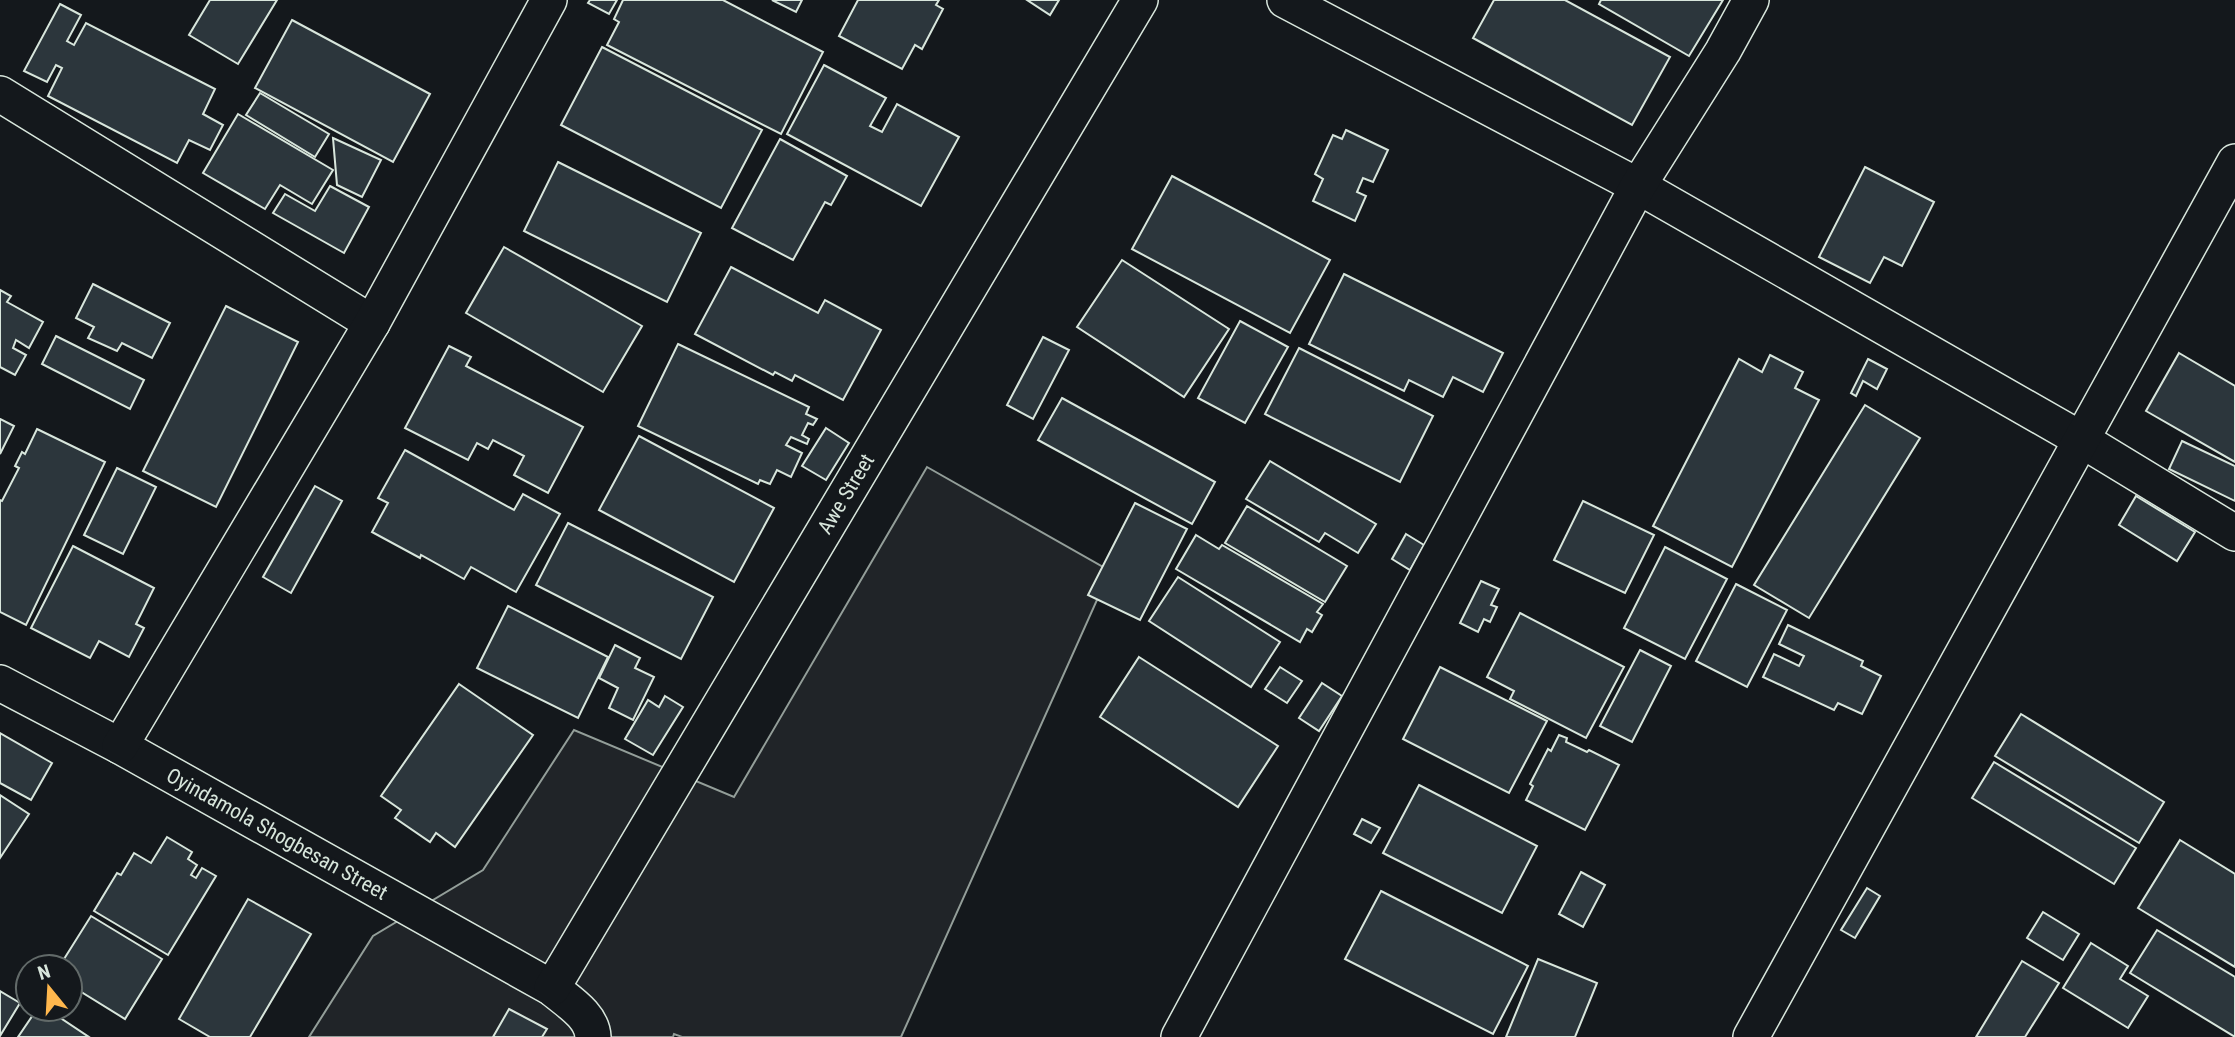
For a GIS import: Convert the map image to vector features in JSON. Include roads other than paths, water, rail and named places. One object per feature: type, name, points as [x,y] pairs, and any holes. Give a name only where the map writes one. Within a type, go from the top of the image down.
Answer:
[{"type":"street","points":[[120,747],[372,323],[549,0]]},
{"type":"street","name":"Awe Street","points":[[552,988],[1140,0]]},
{"type":"street","points":[[1285,0],[1637,186],[2082,440],[2235,533]]},
{"type":"street","points":[[1179,1037],[1637,186],[1723,51],[1751,0]]},
{"type":"street","points":[[0,94],[372,323]]},
{"type":"street","points":[[1751,1037],[2235,162]]},
{"type":"street","name":"Oyindamola Shogbesan Street","points":[[0,683],[552,988],[586,1017],[593,1037]]}]
